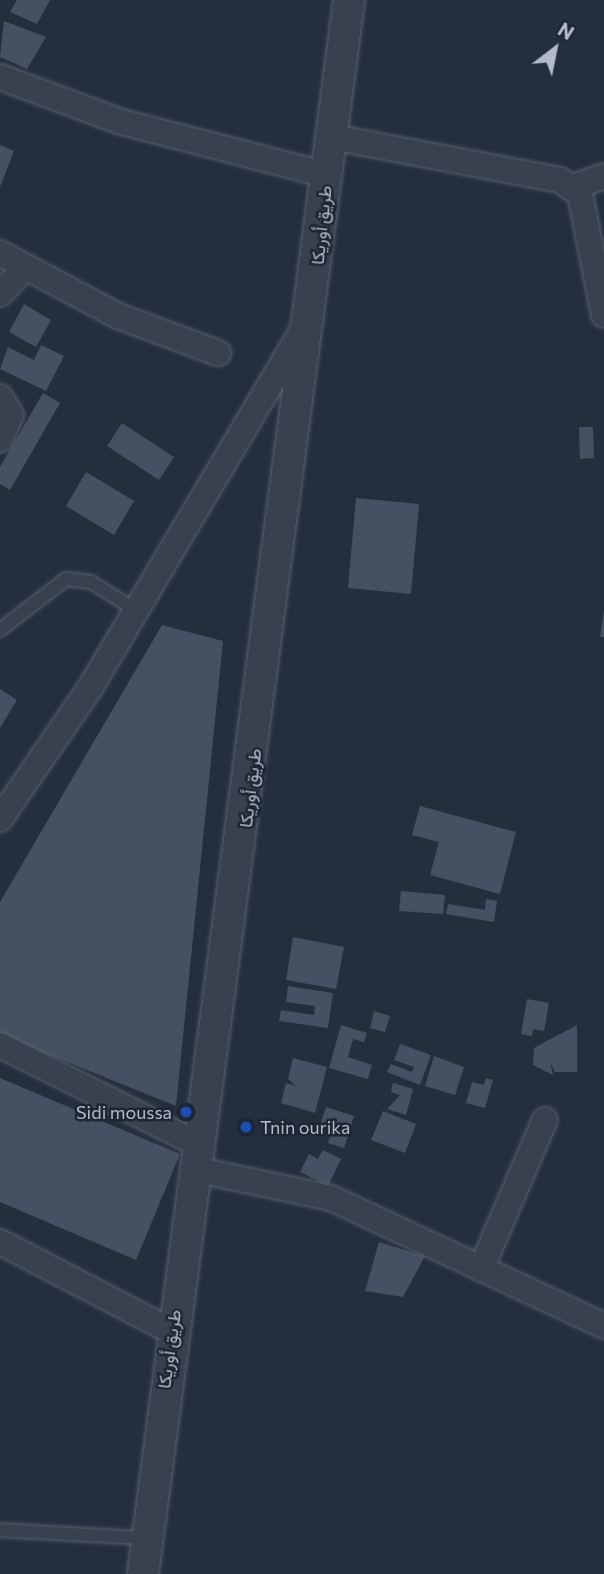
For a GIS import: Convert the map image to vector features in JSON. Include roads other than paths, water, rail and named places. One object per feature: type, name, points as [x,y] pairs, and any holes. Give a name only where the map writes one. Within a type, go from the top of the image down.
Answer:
[{"type":"street","name":"طريق أوريكا","points":[[143,1574],[144,1538],[171,1331],[200,1158],[311,315],[349,0]]},
{"type":"street","points":[[0,78],[118,121],[327,175]]},
{"type":"street","points":[[332,137],[533,172],[571,188],[580,194],[604,316]]},
{"type":"street","points":[[571,188],[604,176]]},
{"type":"street","points":[[0,253],[118,316],[218,353]]},
{"type":"street","points":[[0,294],[25,267]]},
{"type":"street","points":[[0,819],[137,611],[311,315]]},
{"type":"street","points":[[0,397],[11,415],[0,440]]},
{"type":"street","points":[[0,1045],[200,1158],[331,1198],[604,1326]]},
{"type":"street","points":[[481,1269],[545,1120]]},
{"type":"street","points":[[0,1242],[171,1331]]},
{"type":"lane","points":[[0,630],[66,579],[91,582],[137,611]]},
{"type":"lane","points":[[0,1530],[144,1538]]},
{"type":"place","name":"Sidi moussa","points":[[186,1112]]},
{"type":"place","name":"Tnin ourika","points":[[246,1127]]}]
